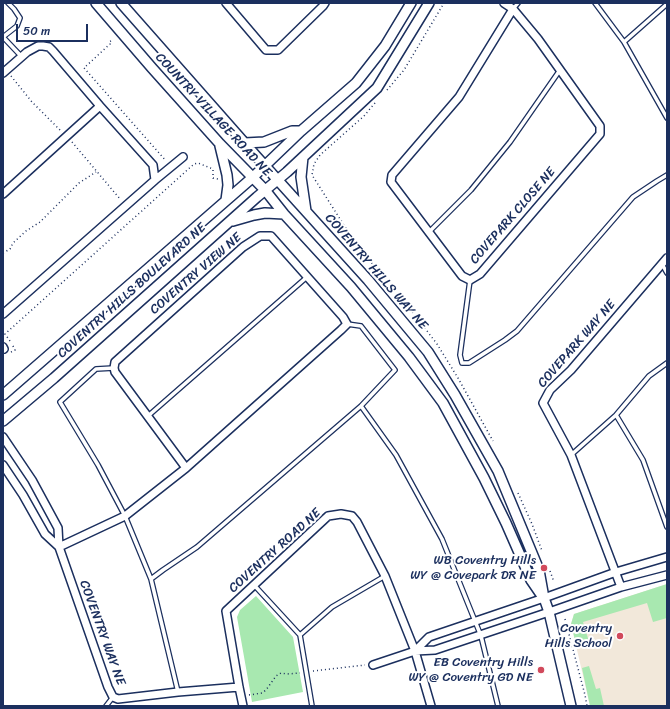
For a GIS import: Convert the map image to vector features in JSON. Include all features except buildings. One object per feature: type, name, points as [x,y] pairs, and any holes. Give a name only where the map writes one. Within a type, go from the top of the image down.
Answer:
[{"type":"street","name":"COUNTRY VILLAGE ROAD NE","points":[[96,3],[220,144],[265,190]]},
{"type":"street","name":"COUNTRY VILLAGE ROAD NE","points":[[121,3],[277,180]]},
{"type":"street","points":[[229,4],[266,50],[278,50],[325,3]]},
{"type":"street","points":[[265,166],[301,131],[356,83],[385,46],[411,3]]},
{"type":"street","points":[[277,180],[377,88],[429,3]]},
{"type":"street","name":"COVEPARK CLOSE NE","points":[[504,3],[513,9],[538,39],[600,126],[600,134],[480,274],[470,280],[462,276],[391,182],[392,175],[459,97],[513,9]]},
{"type":"street","points":[[3,73],[28,52],[38,46],[48,47],[153,165],[155,180]]},
{"type":"street","points":[[3,194],[100,106]]},
{"type":"street","points":[[245,143],[264,142],[292,131],[301,131]]},
{"type":"street","points":[[220,144],[227,175],[228,185],[226,200]]},
{"type":"street","points":[[3,314],[183,157]]},
{"type":"street","points":[[303,157],[300,177],[306,211]]},
{"type":"street","name":"COVENTRY HILLS BOULEVARD NE","points":[[3,395],[265,166]]},
{"type":"street","name":"COVENTRY HILLS BOULEVARD NE","points":[[3,421],[54,378],[277,180]]},
{"type":"street","name":"COVENTRY HILLS WAY NE","points":[[277,180],[368,280],[428,352],[456,395],[498,471],[539,570],[544,598]]},
{"type":"street","name":"COVENTRY HILLS WAY NE","points":[[265,190],[284,214],[356,293],[409,357],[443,403],[491,491],[531,580],[544,598],[550,612],[571,706]]},
{"type":"street","points":[[228,223],[266,213],[284,214]]},
{"type":"street","name":"COVENTRY VIEW NE","points":[[114,368],[116,362],[243,247],[260,236],[271,236],[343,316],[347,324]]},
{"type":"street","name":"COVEPARK WAY NE","points":[[621,587],[571,455],[543,403],[550,390],[572,370],[665,261]]},
{"type":"street","points":[[59,547],[125,516],[186,468],[347,324]]},
{"type":"street","points":[[114,368],[115,372],[186,468]]},
{"type":"street","name":"COVENTRY WAY NE","points":[[3,437],[32,480],[58,528],[59,547],[108,688],[113,697],[118,699],[239,687]]},
{"type":"street","name":"COVENTRY WAY NE","points":[[3,465],[23,495],[45,534],[59,547]]},
{"type":"street","name":"COVENTRY ROAD NE","points":[[243,706],[226,611],[328,516],[341,514],[352,516],[357,522],[385,576],[415,651],[431,706]]},
{"type":"street","points":[[415,651],[429,637],[616,572],[667,557]]},
{"type":"street","points":[[373,665],[415,651],[435,650],[621,587],[667,575]]},
{"type":"lane","points":[[8,3],[20,18],[17,26],[3,37],[22,57]]},
{"type":"lane","points":[[513,9],[518,3]]},
{"type":"lane","points":[[595,3],[624,42],[667,118]]},
{"type":"lane","points":[[624,42],[667,4]]},
{"type":"lane","points":[[429,232],[471,190],[510,142],[560,70]]},
{"type":"lane","points":[[470,280],[460,356],[462,363],[469,363],[517,331],[633,197],[657,180],[667,175]]},
{"type":"lane","points":[[665,261],[667,273]]},
{"type":"lane","points":[[148,416],[307,277]]},
{"type":"lane","points":[[151,579],[197,547],[361,406],[395,370],[361,326],[347,324]]},
{"type":"lane","points":[[571,455],[616,415],[649,376],[667,362]]},
{"type":"lane","points":[[114,368],[96,369],[60,402],[98,465],[125,516],[151,579],[178,692]]},
{"type":"lane","points":[[361,406],[396,455],[442,539],[480,636],[498,706]]},
{"type":"lane","points":[[616,415],[643,460],[667,527]]},
{"type":"lane","points":[[300,635],[332,607],[385,576]]},
{"type":"lane","points":[[254,585],[300,635],[312,706]]},
{"type":"lane","points":[[106,706],[113,697]]},
{"type":"path","points":[[111,41],[109,42],[110,44],[84,68],[166,161]]},
{"type":"path","points":[[5,350],[15,350],[5,334],[194,164],[198,163],[213,169],[213,178],[220,180]]},
{"type":"path","points":[[3,253],[10,249],[13,243],[26,231],[40,222],[79,183],[96,172]]},
{"type":"path","points":[[565,618],[587,706]]},
{"type":"path","points":[[241,696],[262,693],[276,676],[281,673],[297,674],[357,665],[373,665]]},
{"type":"shaded area","name":"Coventry Hills School","points":[[667,584],[667,706],[590,706],[571,624],[574,614]]},
{"type":"green space","points":[[667,584],[667,618],[653,622],[647,603],[583,622],[590,645],[577,648],[571,624],[574,614]]},
{"type":"green space","points":[[256,596],[293,637],[303,692],[252,702],[237,617],[240,610]]},
{"type":"green space","points":[[589,666],[596,689],[600,688],[604,706],[590,706],[582,668]]},
{"type":"place","name":"WB Coventry Hills WY @ Covepark DR NE","points":[[544,568]]},
{"type":"place","name":"Coventry Hills School","points":[[620,636]]},
{"type":"place","name":"EB Coventry Hills WY @ Coventry GD NE","points":[[541,670]]}]
